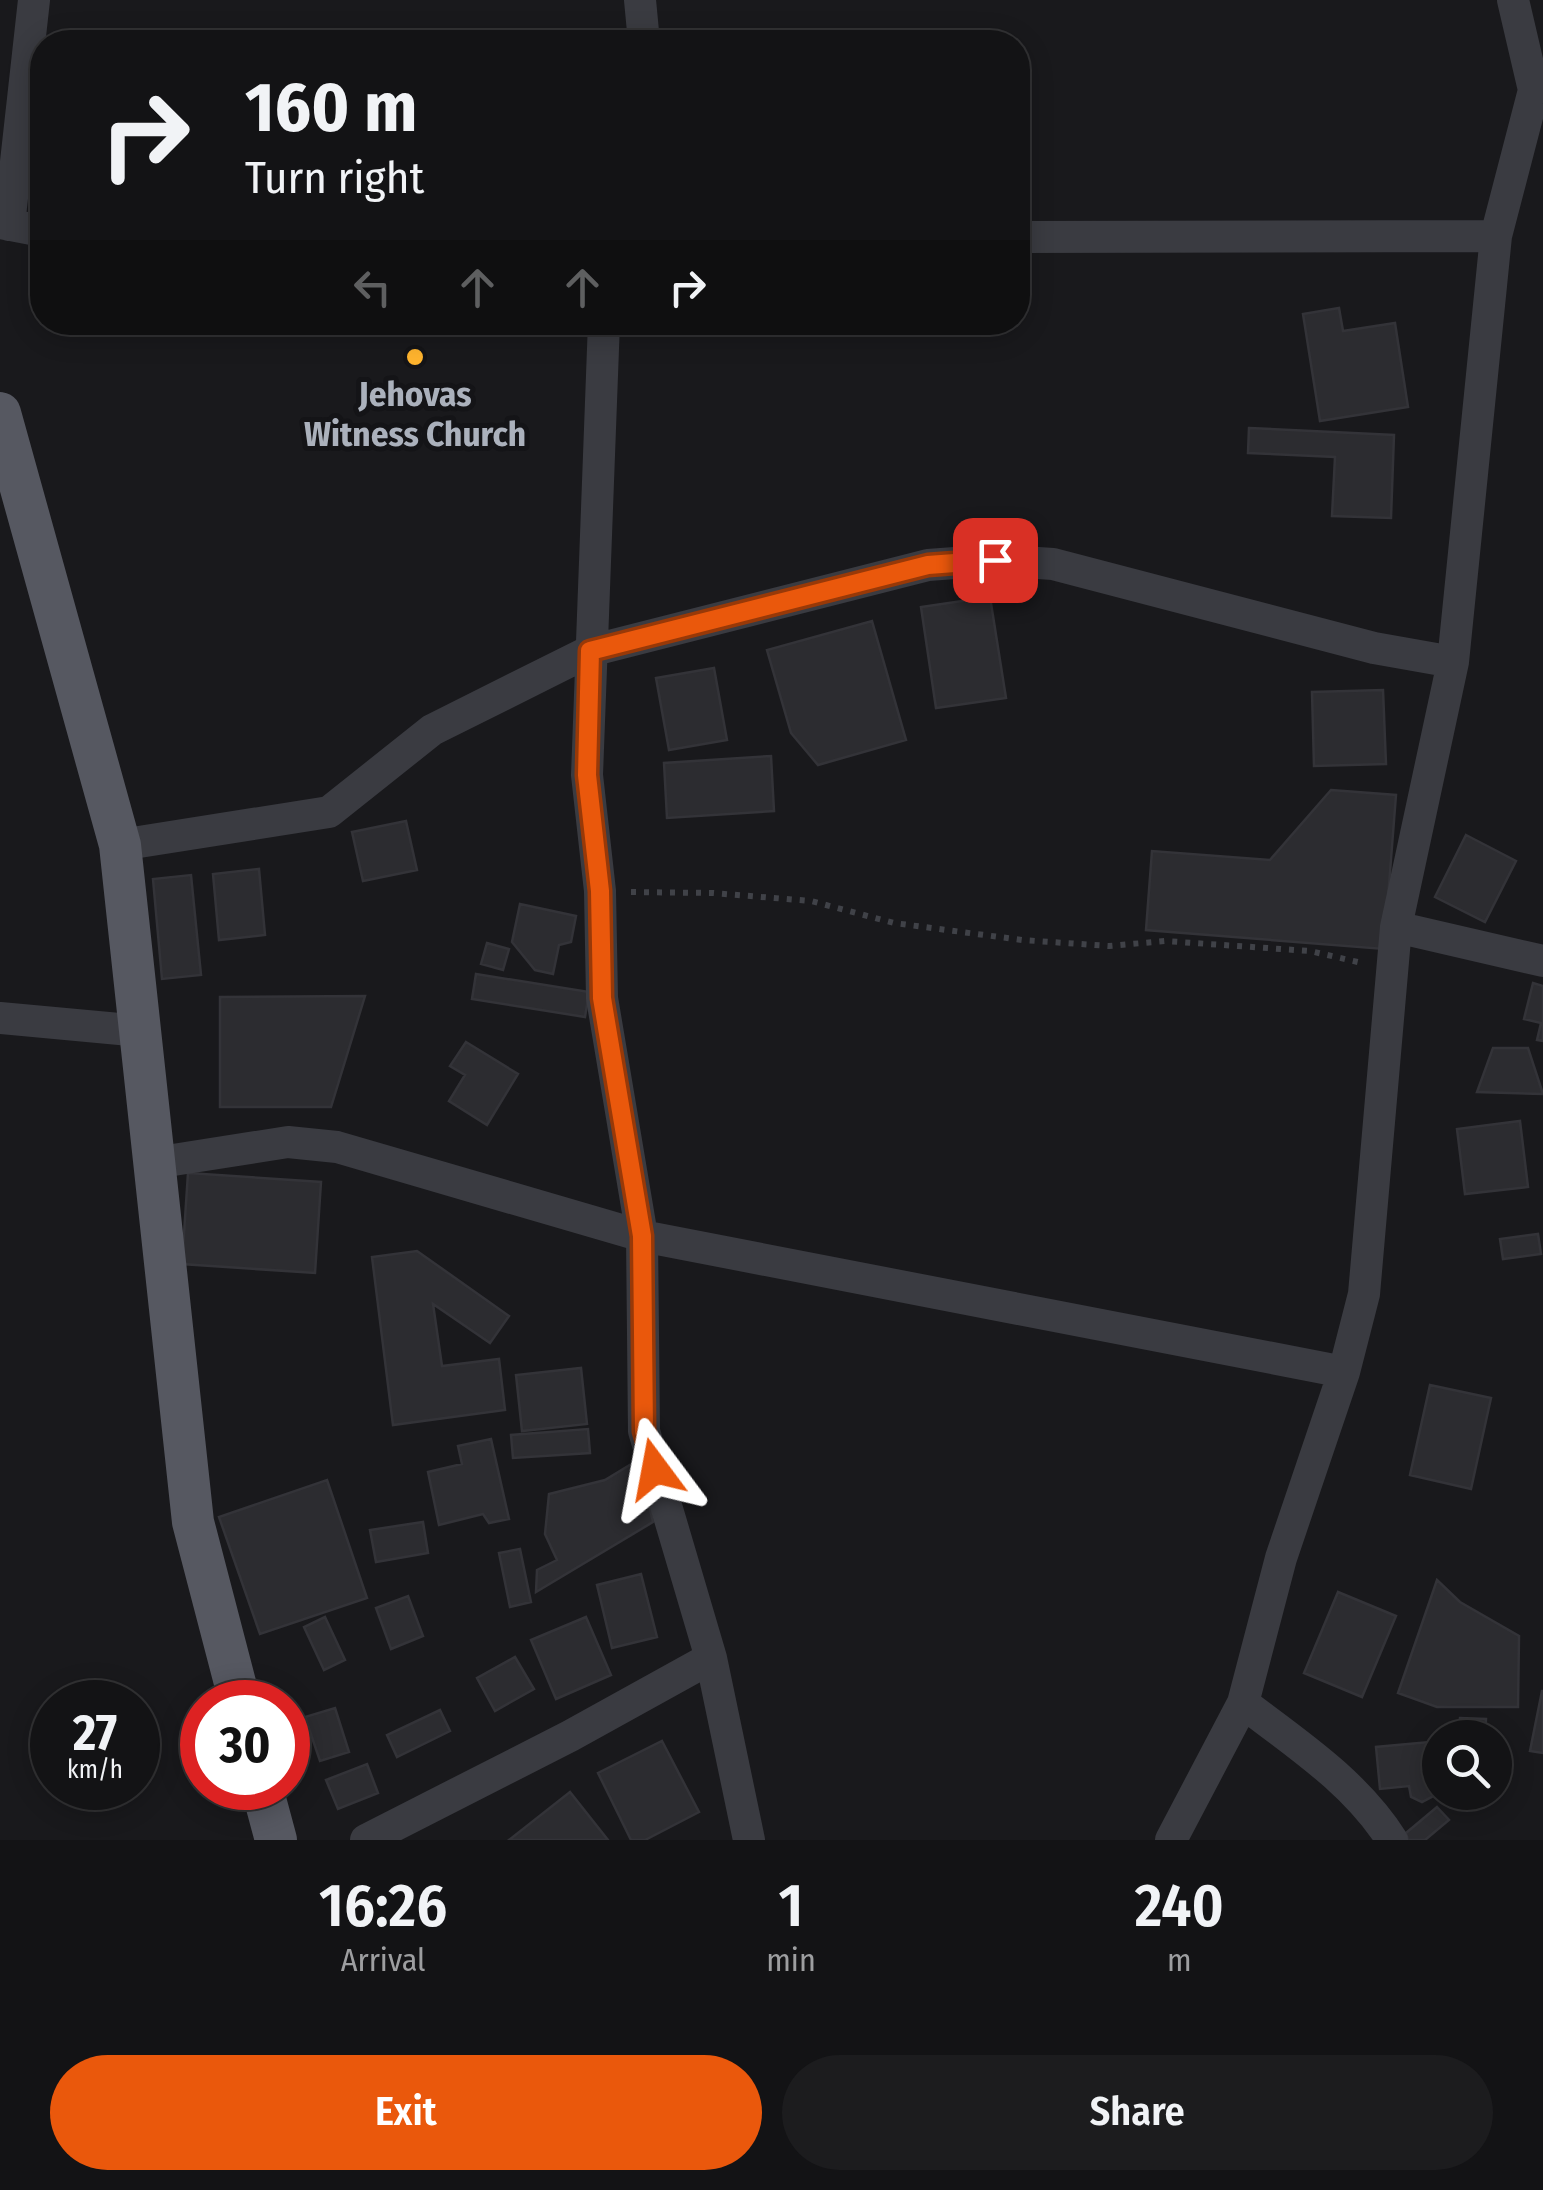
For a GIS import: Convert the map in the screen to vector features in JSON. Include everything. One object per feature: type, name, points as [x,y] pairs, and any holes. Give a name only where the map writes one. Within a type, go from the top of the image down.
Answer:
[{"type":"main road","points":[[0,413],[120,845],[192,1522],[234,1680]]},
{"type":"main road","points":[[268,1810],[276,1840]]},
{"type":"street","points":[[30,30],[34,0]]},
{"type":"street","points":[[640,0],[643,30]]},
{"type":"street","points":[[1172,1840],[1243,1703],[1282,1558],[1344,1372],[1364,1294],[1396,926],[1454,662],[1496,236],[1539,84],[1513,0]]},
{"type":"street","points":[[30,31],[5,224],[30,229]]},
{"type":"street","points":[[1030,236],[1496,236]]},
{"type":"street","points":[[603,335],[587,775],[600,891],[602,998],[642,1236],[644,1431],[710,1658],[749,1840]]},
{"type":"street","points":[[120,845],[329,812],[432,730],[590,651],[928,565],[995,560],[1053,564],[1374,648],[1454,662]]},
{"type":"street","points":[[1396,926],[1543,960]]},
{"type":"street","points":[[0,1018],[141,1031]]},
{"type":"street","points":[[154,1164],[288,1142],[337,1147],[642,1236],[1344,1372]]},
{"type":"street","points":[[366,1840],[570,1736],[710,1658]]},
{"type":"street","points":[[1243,1703],[1331,1769],[1392,1840]]},
{"type":"path","points":[[600,891],[713,893],[811,901],[894,924],[1022,940],[1109,946],[1166,941],[1310,951],[1393,970]]},
{"type":"building","points":[[1339,308],[1343,331],[1395,323],[1408,407],[1320,421],[1303,314]]},
{"type":"building","points":[[1249,428],[1394,435],[1391,518],[1332,516],[1335,457],[1248,453]]},
{"type":"building","points":[[990,597],[1006,698],[936,708],[921,607]]},
{"type":"building","points":[[872,621],[906,740],[818,765],[791,733],[767,650]]},
{"type":"building","points":[[714,668],[727,740],[669,750],[656,678]]},
{"type":"building","points":[[1383,690],[1386,764],[1314,766],[1312,692]]},
{"type":"building","points":[[771,756],[774,811],[667,818],[664,763]]},
{"type":"building","points":[[1331,790],[1396,795],[1384,949],[1146,930],[1152,851],[1270,860]]},
{"type":"building","points":[[406,821],[417,870],[363,881],[352,832]]},
{"type":"building","points":[[1466,835],[1516,861],[1485,922],[1435,897]]},
{"type":"building","points":[[259,869],[265,935],[219,940],[213,874]]},
{"type":"building","points":[[191,875],[201,975],[162,979],[153,879]]},
{"type":"building","points":[[520,904],[576,916],[571,942],[559,945],[553,974],[535,970],[512,942]]},
{"type":"building","points":[[487,943],[509,949],[503,970],[481,964]]},
{"type":"building","points":[[476,974],[589,992],[585,1017],[472,999]]},
{"type":"building","points":[[1533,983],[1543,986],[1543,1041],[1537,1040],[1541,1023],[1524,1019]]},
{"type":"building","points":[[365,996],[331,1107],[220,1107],[220,997]]},
{"type":"building","points":[[466,1042],[518,1074],[487,1125],[449,1101],[465,1075],[450,1066]]},
{"type":"building","points":[[1493,1048],[1528,1048],[1543,1094],[1477,1092]]},
{"type":"building","points":[[1520,1121],[1528,1187],[1465,1194],[1457,1129]]},
{"type":"building","points":[[188,1173],[321,1182],[315,1273],[182,1264]]},
{"type":"building","points":[[1538,1234],[1541,1254],[1503,1259],[1500,1239]]},
{"type":"building","points":[[417,1251],[509,1316],[490,1343],[433,1304],[442,1366],[499,1359],[505,1410],[393,1425],[372,1257]]},
{"type":"building","points":[[581,1368],[587,1424],[522,1431],[516,1375]]},
{"type":"building","points":[[1430,1385],[1491,1398],[1471,1489],[1410,1475]]},
{"type":"building","points":[[588,1429],[590,1453],[513,1458],[511,1435]]},
{"type":"building","points":[[491,1439],[509,1519],[489,1523],[483,1514],[439,1525],[428,1472],[462,1464],[458,1446]]},
{"type":"building","points":[[638,1460],[653,1522],[536,1592],[537,1570],[557,1560],[545,1534],[549,1494],[605,1480]]},
{"type":"building","points":[[327,1480],[367,1598],[260,1634],[219,1517]]},
{"type":"building","points":[[423,1522],[428,1553],[376,1562],[370,1530]]},
{"type":"building","points":[[520,1549],[531,1602],[510,1607],[499,1553]]},
{"type":"building","points":[[641,1574],[657,1637],[612,1648],[597,1585]]},
{"type":"building","points":[[1437,1580],[1460,1602],[1519,1636],[1518,1707],[1437,1707],[1398,1693]]},
{"type":"building","points":[[1338,1592],[1396,1616],[1362,1697],[1304,1673]]},
{"type":"building","points":[[408,1596],[423,1636],[391,1649],[376,1608]]},
{"type":"building","points":[[325,1617],[345,1660],[324,1670],[304,1627]]},
{"type":"building","points":[[586,1617],[611,1675],[556,1699],[531,1640]]},
{"type":"building","points":[[515,1657],[534,1689],[495,1711],[477,1678]]},
{"type":"building","points":[[1543,1691],[1543,1753],[1530,1751]]},
{"type":"building","points":[[335,1708],[349,1752],[320,1761],[310,1732],[310,1716]]},
{"type":"building","points":[[440,1710],[450,1731],[397,1757],[387,1735]]},
{"type":"building","points":[[662,1741],[699,1812],[645,1840],[631,1840],[598,1773]]},
{"type":"building","points":[[1422,1743],[1422,1802],[1411,1797],[1409,1786],[1380,1789],[1376,1747]]},
{"type":"building","points":[[367,1764],[378,1793],[338,1809],[326,1780]]},
{"type":"building","points":[[570,1792],[608,1840],[509,1840]]},
{"type":"building","points":[[1433,1810],[1440,1810],[1449,1820],[1425,1840],[1408,1840],[1406,1833]]},
{"type":"place","name":"Jehovas Witness Church","points":[[415,357]]},
{"type":"route","points":[[655,1469],[644,1431],[642,1236],[602,998],[600,891],[587,775],[590,651],[928,565],[995,560]]}]
